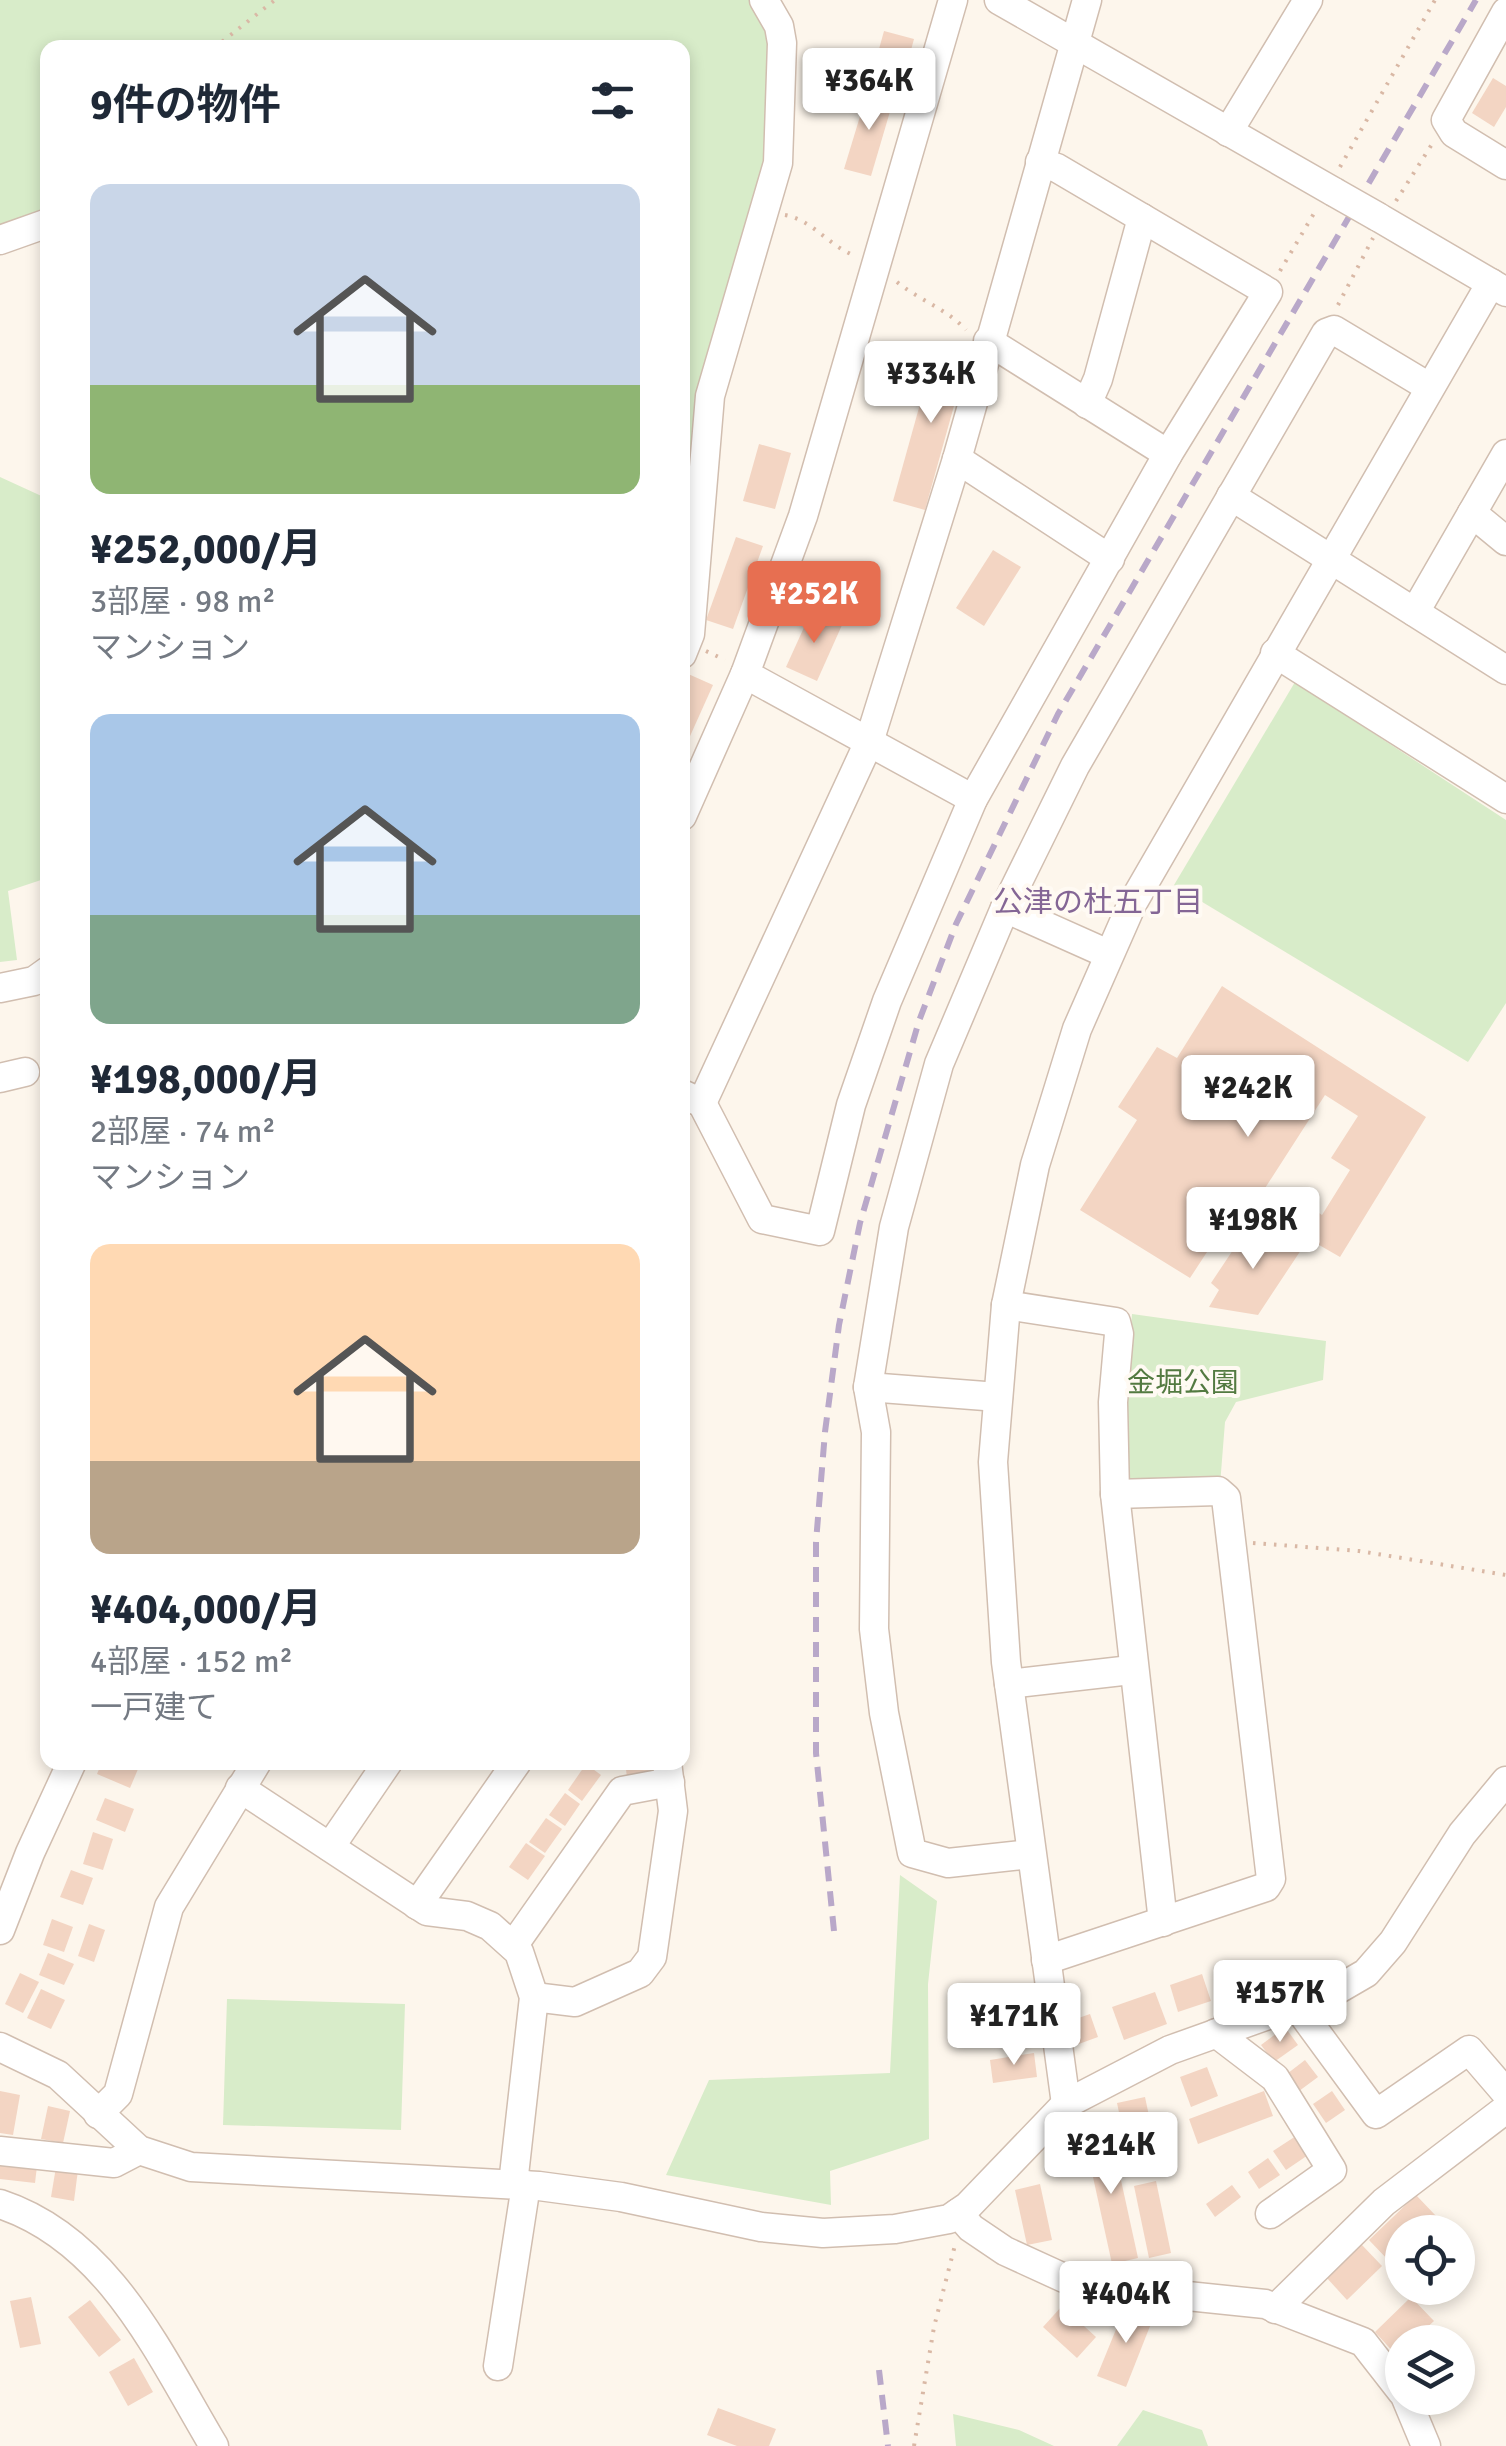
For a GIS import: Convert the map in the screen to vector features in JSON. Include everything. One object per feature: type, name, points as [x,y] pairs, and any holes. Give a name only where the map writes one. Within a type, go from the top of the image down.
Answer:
[{"type":"street","points":[[690,798],[745,674],[803,516],[953,0]]},
{"type":"street","points":[[1000,0],[1498,288],[1429,387],[1108,954],[1052,1102],[1031,1181],[1006,1305],[993,1462],[1009,1684],[1066,2104]]},
{"type":"street","points":[[1040,162],[1268,292],[1168,454],[973,798],[887,1002],[851,1104],[820,1231],[762,1219],[692,1098],[869,742],[958,459],[988,342],[1086,0]]},
{"type":"street","points":[[1228,132],[1308,0]]},
{"type":"street","points":[[690,634],[710,396],[778,163],[783,61],[779,26],[770,2]]},
{"type":"street","points":[[1506,12],[1446,120],[1454,132],[1506,165]]},
{"type":"street","points":[[1087,404],[1098,379],[1142,218]]},
{"type":"street","points":[[0,240],[40,225]]},
{"type":"street","points":[[1031,1854],[948,1862],[912,1854],[884,1714],[874,1629],[876,1432],[868,1387],[894,1227],[934,1080],[1005,908],[1074,766],[1326,333],[1334,330],[1429,387]]},
{"type":"street","points":[[988,342],[1168,454]]},
{"type":"street","points":[[1414,612],[1506,454]]},
{"type":"street","points":[[958,459],[1110,559]]},
{"type":"street","points":[[1231,496],[1506,670]]},
{"type":"street","points":[[1472,513],[1506,541]]},
{"type":"street","points":[[1276,653],[1506,799]]},
{"type":"street","points":[[745,674],[973,798]]},
{"type":"street","points":[[1005,908],[1108,954]]},
{"type":"street","points":[[0,988],[40,976]]},
{"type":"street","points":[[1006,1305],[1116,1322],[1120,1334],[1113,1402],[1114,1494],[1162,1922]]},
{"type":"street","points":[[868,1387],[998,1398]]},
{"type":"street","points":[[1046,1960],[1266,1886],[1270,1871],[1226,1498],[1218,1491],[1114,1494]]},
{"type":"street","points":[[1009,1684],[1132,1670]]},
{"type":"street","points":[[0,1930],[68,1770]]},
{"type":"street","points":[[98,2114],[118,2094],[169,1907],[251,1770]]},
{"type":"street","points":[[330,1848],[383,1770]]},
{"type":"street","points":[[417,1905],[511,1770]]},
{"type":"street","points":[[512,1946],[622,1792],[669,1772],[673,1811],[652,1957],[640,1973],[576,2002],[534,1997]]},
{"type":"street","points":[[0,2046],[58,2074],[139,2150],[191,2166],[519,2185],[621,2197],[761,2227],[823,2233],[938,2222],[961,2216],[1066,2104],[1170,2050],[1335,1991],[1366,1973],[1393,1942],[1462,1834],[1506,1781]]},
{"type":"street","points":[[240,1788],[426,1911],[478,1921],[519,1952],[534,1997],[519,2185],[498,2366]]},
{"type":"street","points":[[1296,2006],[1376,2114],[1469,2050],[1506,2093]]},
{"type":"street","points":[[1216,2033],[1276,2078],[1332,2170],[1270,2214]]},
{"type":"street","points":[[1275,2309],[1384,2202],[1506,2108]]},
{"type":"street","points":[[0,2151],[114,2162],[139,2150]]},
{"type":"street","points":[[0,2204],[42,2222],[92,2262],[139,2322],[214,2446]]},
{"type":"street","points":[[961,2216],[1005,2251],[1064,2278],[1120,2289],[1265,2304],[1363,2342],[1385,2370]]},
{"type":"street","points":[[1413,2415],[1426,2446]]},
{"type":"path","points":[[224,40],[274,0]]},
{"type":"path","points":[[1268,292],[1331,190],[1435,0]]},
{"type":"path","points":[[1334,330],[1335,311],[1382,219],[1446,120]]},
{"type":"path","points":[[766,212],[803,219],[828,242],[857,256]]},
{"type":"path","points":[[894,280],[922,302],[952,315],[967,332],[988,342]]},
{"type":"path","points":[[1263,1543],[1359,1551],[1506,1574]]},
{"type":"path","points":[[914,2446],[934,2327],[961,2216]]},
{"type":"green space","points":[[0,0],[751,0],[769,33],[770,152],[698,397],[690,466],[690,40],[40,40],[40,211],[0,229]]},
{"type":"green space","points":[[0,477],[40,495],[40,880],[8,891],[17,960],[0,962]]},
{"type":"green space","points":[[1295,682],[1506,820],[1506,1003],[1468,1062],[1174,885]]},
{"type":"green space","name":"金堀公園","points":[[1132,1314],[1326,1341],[1323,1380],[1236,1402],[1225,1422],[1220,1485],[1120,1484]]},
{"type":"green space","points":[[900,1875],[937,1901],[928,1984],[929,2139],[830,2171],[831,2205],[666,2175],[709,2080],[890,2073]]},
{"type":"green space","points":[[227,1999],[405,2004],[401,2130],[223,2125]]},
{"type":"green space","points":[[1143,2410],[1202,2430],[1208,2446],[1117,2446]]},
{"type":"green space","points":[[953,2414],[1019,2430],[1054,2446],[956,2446]]},
{"type":"building","points":[[884,31],[914,39],[901,87],[871,78]]},
{"type":"building","points":[[1493,78],[1506,86],[1506,107],[1494,127],[1472,113]]},
{"type":"building","points":[[868,90],[894,98],[871,176],[844,169]]},
{"type":"building","points":[[937,343],[969,352],[925,510],[893,501]]},
{"type":"building","points":[[759,444],[791,453],[775,509],[743,501]]},
{"type":"building","points":[[736,537],[763,546],[733,629],[706,620]]},
{"type":"building","points":[[993,550],[1021,567],[984,626],[956,608]]},
{"type":"building","points":[[811,612],[842,625],[817,681],[786,667]]},
{"type":"building","points":[[690,675],[713,685],[690,736]]},
{"type":"building","points":[[1222,986],[1426,1117],[1340,1257],[1241,1200],[1190,1278],[1080,1210],[1137,1120],[1118,1107],[1157,1047],[1177,1058]],"holes":[[[1325,1095],[1358,1116],[1331,1158],[1350,1170],[1322,1215],[1293,1196],[1283,1211],[1260,1196]]]},
{"type":"building","points":[[1264,1227],[1301,1250],[1258,1315],[1209,1307],[1219,1290],[1211,1283],[1241,1238]]},
{"type":"building","points":[[99,1770],[138,1770],[130,1788],[97,1774]]},
{"type":"building","points":[[582,1770],[594,1770],[601,1775],[582,1801],[568,1790]]},
{"type":"building","points":[[626,1770],[649,1770],[649,1773],[627,1777]]},
{"type":"building","points":[[565,1793],[580,1804],[565,1826],[549,1815]]},
{"type":"building","points":[[105,1798],[134,1809],[125,1832],[96,1820]]},
{"type":"building","points":[[546,1818],[562,1829],[545,1853],[529,1842]]},
{"type":"building","points":[[93,1832],[113,1839],[103,1870],[83,1864]]},
{"type":"building","points":[[526,1843],[545,1856],[528,1880],[509,1867]]},
{"type":"building","points":[[71,1870],[93,1878],[83,1905],[60,1897]]},
{"type":"building","points":[[52,1919],[73,1927],[64,1952],[43,1945]]},
{"type":"building","points":[[89,1924],[105,1930],[94,1962],[78,1956]]},
{"type":"building","points":[[48,1953],[74,1964],[64,1985],[39,1975]]},
{"type":"building","points":[[20,1973],[39,1982],[23,2013],[5,2004]]},
{"type":"building","points":[[1202,1974],[1211,2001],[1178,2012],[1170,1985]]},
{"type":"building","points":[[41,1989],[65,2000],[51,2029],[27,2018]]},
{"type":"building","points":[[1155,1992],[1167,2024],[1124,2040],[1112,2007]]},
{"type":"building","points":[[1090,2014],[1098,2037],[1076,2045],[1067,2022]]},
{"type":"building","points":[[1285,2027],[1298,2045],[1274,2062],[1261,2045]]},
{"type":"building","points":[[1034,2053],[1037,2077],[993,2083],[990,2060]]},
{"type":"building","points":[[1305,2060],[1318,2077],[1295,2094],[1283,2077]]},
{"type":"building","points":[[1207,2067],[1218,2096],[1191,2107],[1180,2077]]},
{"type":"building","points":[[0,2091],[20,2095],[13,2135],[0,2133]]},
{"type":"building","points":[[1264,2091],[1273,2116],[1198,2144],[1189,2119]]},
{"type":"building","points":[[1332,2091],[1345,2110],[1326,2123],[1313,2104]]},
{"type":"building","points":[[1145,2097],[1160,2168],[1132,2174],[1117,2103]]},
{"type":"building","points":[[48,2106],[70,2111],[63,2143],[41,2139]]},
{"type":"building","points":[[1110,2130],[1138,2258],[1112,2264],[1084,2136]]},
{"type":"building","points":[[1299,2134],[1311,2153],[1286,2170],[1273,2151]]},
{"type":"building","points":[[1268,2158],[1280,2175],[1259,2189],[1248,2172]]},
{"type":"building","points":[[0,2161],[37,2166],[35,2183],[0,2179]]},
{"type":"building","points":[[56,2167],[78,2170],[74,2201],[51,2197]]},
{"type":"building","points":[[1156,2181],[1171,2253],[1149,2258],[1134,2186]]},
{"type":"building","points":[[1040,2184],[1052,2240],[1027,2245],[1015,2190]]},
{"type":"building","points":[[1232,2185],[1241,2197],[1215,2217],[1206,2204]]},
{"type":"building","points":[[1416,2195],[1435,2215],[1395,2215]]},
{"type":"building","points":[[1385,2225],[1385,2257],[1369,2240]]},
{"type":"building","points":[[1361,2244],[1382,2266],[1347,2300],[1326,2277]]},
{"type":"building","points":[[31,2297],[41,2344],[20,2348],[10,2301]]},
{"type":"building","points":[[90,2300],[121,2340],[99,2357],[68,2317]]},
{"type":"building","points":[[1126,2305],[1154,2316],[1126,2387],[1097,2376]]},
{"type":"building","points":[[1403,2305],[1419,2305],[1434,2321],[1430,2325],[1385,2325],[1385,2343],[1375,2332]]},
{"type":"building","points":[[1062,2306],[1096,2337],[1077,2358],[1043,2327]]},
{"type":"building","points":[[134,2358],[153,2392],[128,2406],[109,2372]]},
{"type":"building","points":[[718,2408],[776,2429],[769,2446],[737,2446],[707,2435]]},
{"type":"railway","points":[[834,1931],[816,1753],[816,1542],[825,1432],[839,1325],[860,1223],[919,1021],[956,924],[1058,714],[1476,0]]},
{"type":"railway","points":[[879,2370],[888,2446]]},
{"type":"district","name":"公津の杜五丁目","points":[[1098,902]]}]
